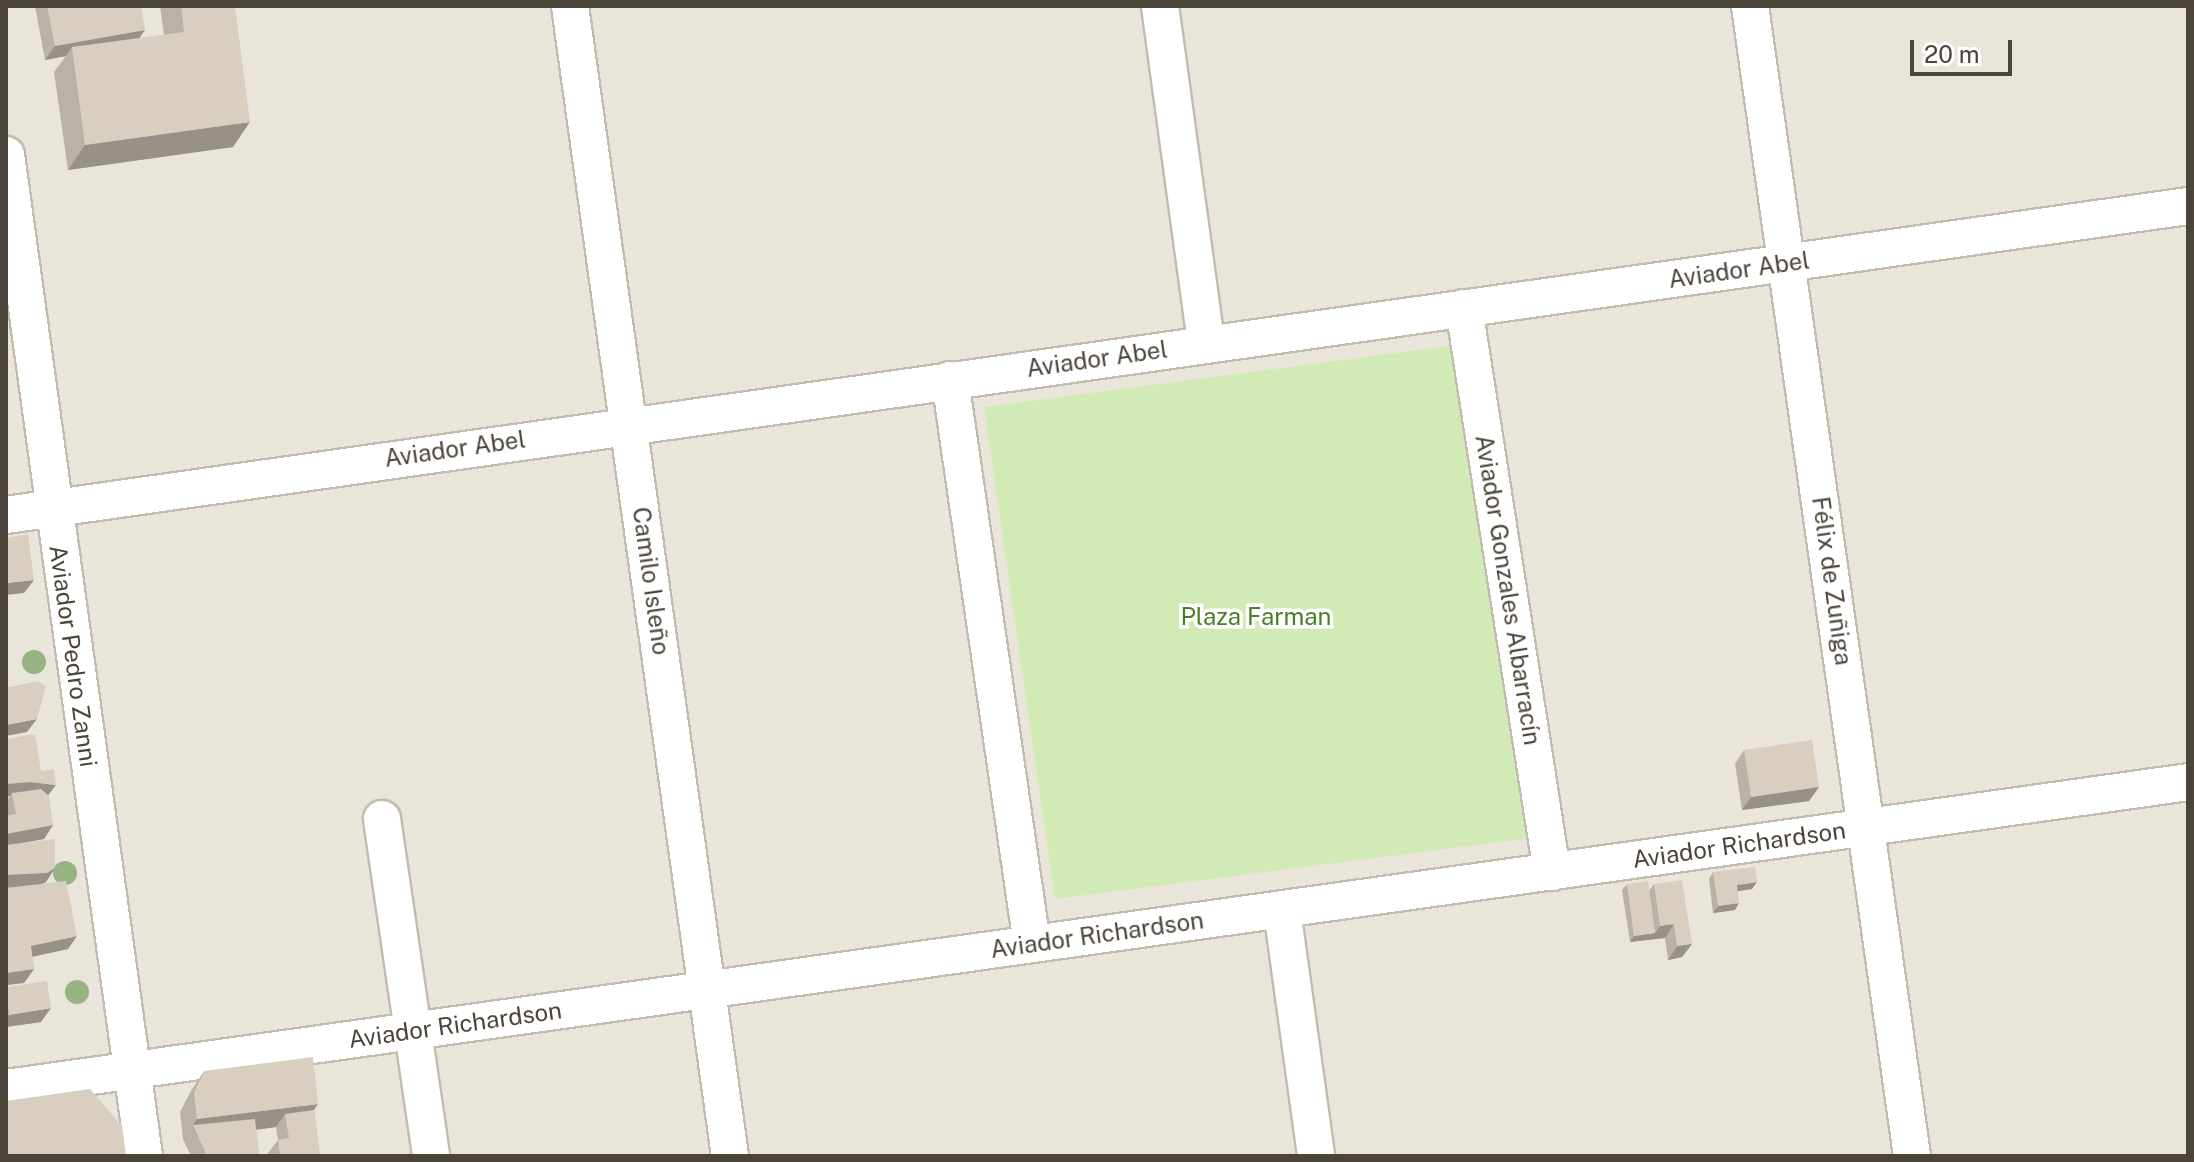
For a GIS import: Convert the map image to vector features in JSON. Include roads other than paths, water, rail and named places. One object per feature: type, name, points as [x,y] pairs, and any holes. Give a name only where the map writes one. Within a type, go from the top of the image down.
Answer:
[{"type":"street","name":"Camilo Isleño","points":[[570,6],[730,1156]]},
{"type":"street","points":[[1160,6],[1206,343]]},
{"type":"street","name":"Félix de Zuñiga","points":[[1750,6],[1912,1156]]},
{"type":"street","name":"Aviador Pedro Zanni","points":[[6,155],[144,1156]]},
{"type":"street","name":"Aviador Abel","points":[[6,515],[629,424],[2188,206]]},
{"type":"street","name":"Aviador Gonzales Albarracín","points":[[1464,308],[1552,872]]},
{"type":"street","points":[[950,380],[1032,944]]},
{"type":"street","name":"Aviador Richardson","points":[[6,1088],[2188,782]]},
{"type":"street","points":[[382,819],[431,1156]]},
{"type":"street","points":[[1282,910],[1316,1156]]},
{"type":"park label","name":"Plaza Farman","points":[[1256,617]]}]
